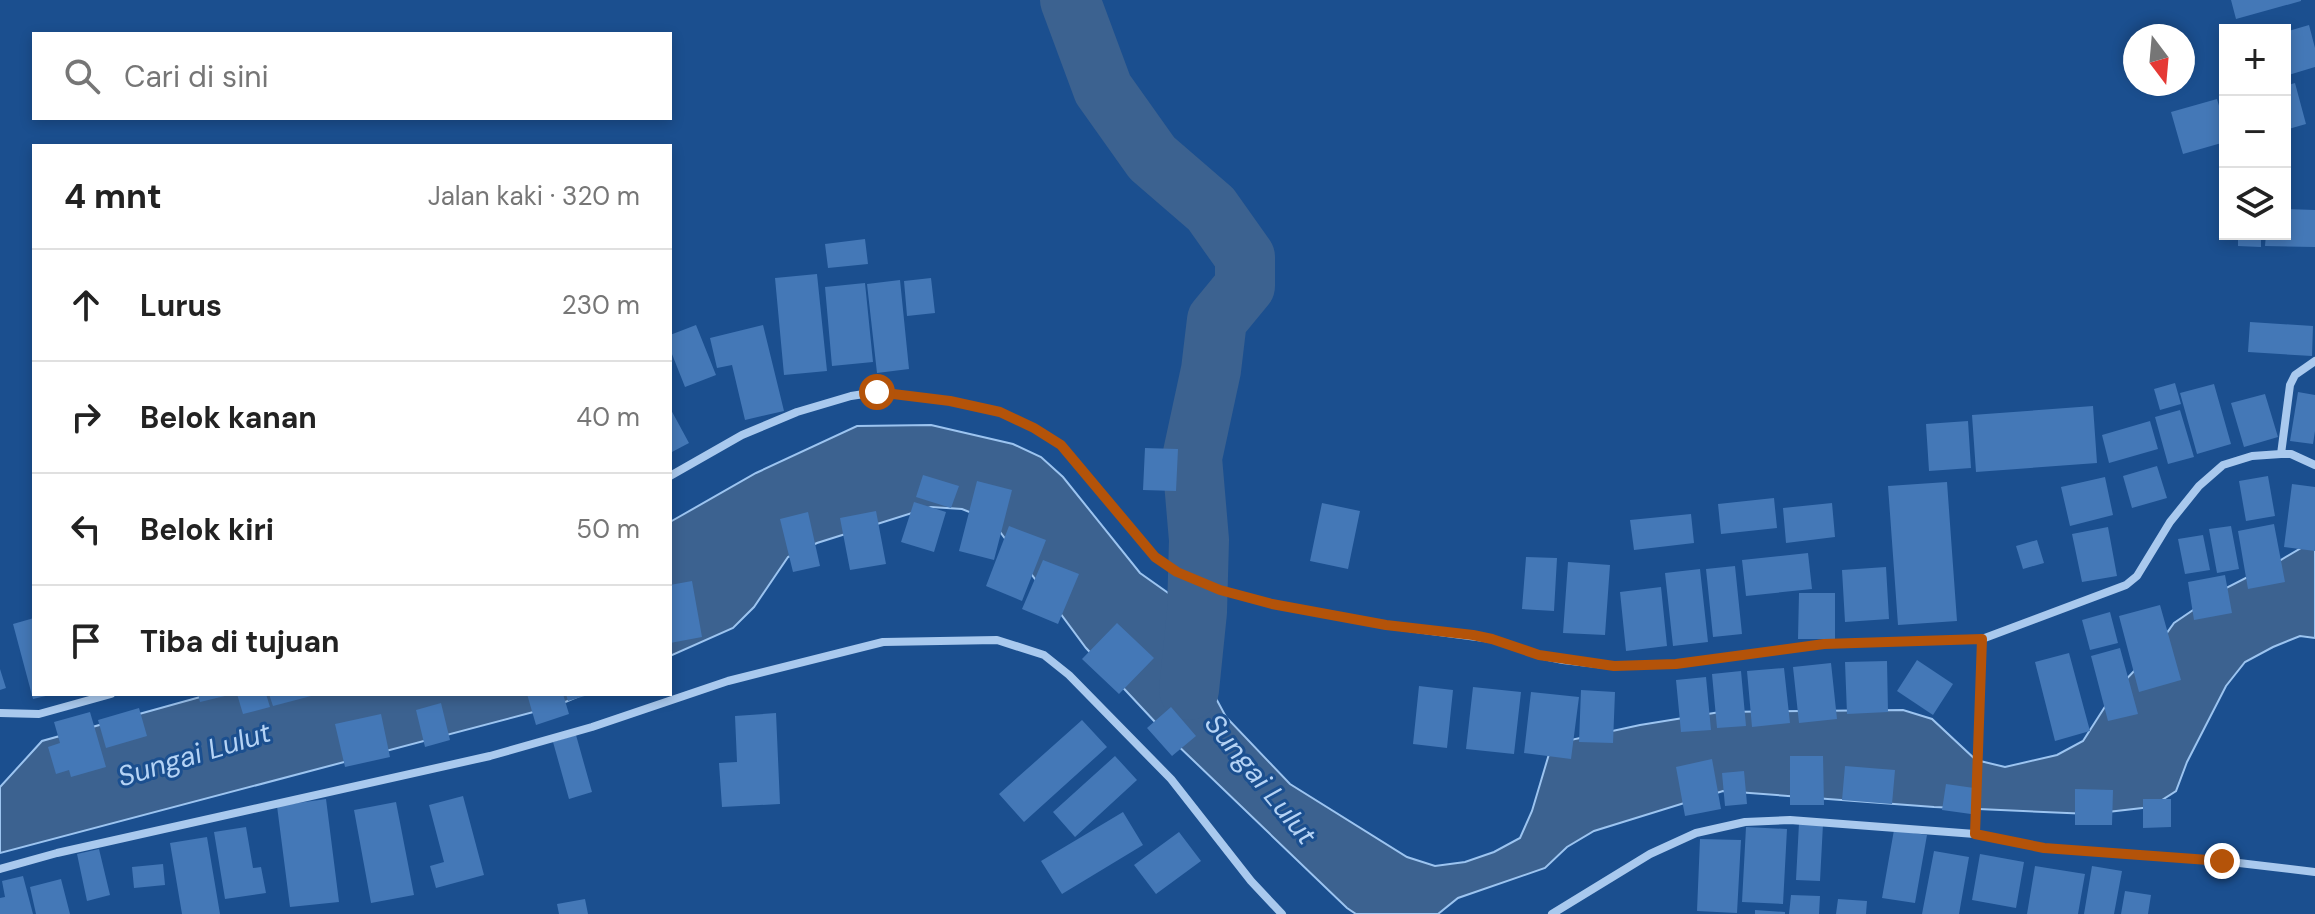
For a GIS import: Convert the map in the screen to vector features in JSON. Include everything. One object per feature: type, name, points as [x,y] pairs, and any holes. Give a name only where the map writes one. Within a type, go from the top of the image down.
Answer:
[{"type":"street","points":[[2281,454],[2290,385],[2295,375],[2315,361]]},
{"type":"street","points":[[672,475],[742,435],[797,412],[851,396],[877,392],[950,401],[1000,412],[1061,445],[1155,557],[1177,572],[1220,590],[1272,604],[1386,625],[1492,639],[1539,655],[1614,666],[1676,664],[1824,644],[1982,639],[2126,585],[2137,576],[2170,522],[2199,486],[2223,465],[2252,456],[2291,454],[2315,465]]},
{"type":"street","points":[[1975,834],[1982,639]]},
{"type":"street","points":[[0,869],[57,853],[490,756],[592,727],[728,681],[883,642],[997,640],[1044,655],[1069,675],[1171,779],[1251,881],[1282,914]]},
{"type":"street","points":[[0,713],[39,714],[104,696]]},
{"type":"street","points":[[1552,914],[1650,854],[1696,833],[1745,822],[1790,820],[1975,834],[2044,848],[2222,861],[2315,872]]},
{"type":"water","name":"Sungai Lulut","points":[[931,425],[1013,444],[1041,457],[1063,477],[1140,573],[1212,624],[1205,678],[1226,717],[1290,784],[1407,857],[1435,866],[1465,862],[1494,852],[1520,838],[1532,811],[1552,744],[1640,725],[1720,712],[1903,710],[1932,719],[1976,760],[2005,767],[2057,755],[2083,741],[2115,691],[2156,648],[2174,623],[2224,589],[2306,545],[2315,523],[2315,638],[2300,636],[2245,662],[2226,686],[2187,762],[2176,791],[2151,807],[2090,814],[1934,807],[1723,791],[1594,831],[1567,847],[1545,868],[1458,898],[1438,914],[1356,914],[1170,738],[1086,648],[992,521],[962,509],[931,507],[817,543],[788,557],[754,607],[733,628],[672,655],[672,521],[756,473],[857,426]]},
{"type":"water","name":"Sungai Lulut","points":[[204,696],[579,696],[556,706],[0,853],[0,787],[42,741]]},
{"type":"building","points":[[2231,0],[2301,0],[2301,1],[2236,19]]},
{"type":"building","points":[[2309,25],[2315,48],[2315,67],[2291,74],[2291,30]]},
{"type":"building","points":[[2295,83],[2306,124],[2291,128],[2291,96],[2291,84]]},
{"type":"building","points":[[2217,99],[2219,144],[2183,154],[2171,112]]},
{"type":"building","points":[[2291,209],[2315,210],[2315,247],[2265,246],[2266,240],[2291,240]]},
{"type":"building","points":[[865,239],[868,264],[828,268],[825,244]]},
{"type":"building","points":[[2238,240],[2261,240],[2261,247],[2238,246]]},
{"type":"building","points":[[817,274],[827,371],[784,375],[775,278]]},
{"type":"building","points":[[931,278],[935,313],[907,316],[904,281]]},
{"type":"building","points":[[900,280],[909,369],[877,373],[867,284]]},
{"type":"building","points":[[865,283],[873,362],[832,366],[825,287]]},
{"type":"building","points":[[2250,322],[2313,326],[2312,356],[2248,352]]},
{"type":"building","points":[[696,325],[716,375],[685,387],[672,354],[672,334]]},
{"type":"building","points":[[763,325],[784,411],[745,420],[732,365],[717,368],[710,338]]},
{"type":"building","points":[[2175,383],[2181,404],[2160,410],[2154,389]]},
{"type":"building","points":[[2214,384],[2231,444],[2197,454],[2180,393]]},
{"type":"building","points":[[2298,392],[2315,395],[2313,444],[2290,441]]},
{"type":"building","points":[[2265,394],[2278,437],[2244,447],[2231,403]]},
{"type":"building","points":[[2093,406],[2097,463],[1976,472],[1972,415]]},
{"type":"building","points":[[2180,410],[2194,457],[2168,464],[2155,417]]},
{"type":"building","points":[[672,412],[689,443],[672,452]]},
{"type":"building","points":[[1968,421],[1971,468],[1929,471],[1926,424]]},
{"type":"building","points":[[2150,421],[2158,449],[2109,463],[2102,435]]},
{"type":"building","points":[[1145,448],[1178,449],[1176,491],[1143,490]]},
{"type":"building","points":[[2157,466],[2167,498],[2132,508],[2123,476]]},
{"type":"building","points":[[923,475],[959,486],[951,508],[916,497]]},
{"type":"building","points":[[2268,476],[2275,516],[2246,521],[2239,481]]},
{"type":"building","points":[[2105,477],[2113,515],[2070,526],[2061,487]]},
{"type":"building","points":[[977,481],[1012,490],[994,560],[959,551]]},
{"type":"building","points":[[1947,482],[1957,621],[1898,625],[1888,486]]},
{"type":"building","points":[[2292,484],[2315,487],[2315,551],[2284,547]]},
{"type":"building","points":[[1774,498],[1777,528],[1721,534],[1718,504]]},
{"type":"building","points":[[914,502],[946,512],[934,552],[901,542]]},
{"type":"building","points":[[1322,503],[1360,511],[1348,569],[1310,561]]},
{"type":"building","points":[[1832,503],[1835,537],[1786,543],[1783,508]]},
{"type":"building","points":[[876,511],[886,564],[850,570],[840,518]]},
{"type":"building","points":[[808,512],[820,566],[793,572],[780,519]]},
{"type":"building","points":[[1691,514],[1694,543],[1634,550],[1630,520]]},
{"type":"building","points":[[2274,524],[2285,582],[2248,589],[2238,531]]},
{"type":"building","points":[[1009,526],[1046,540],[1022,601],[986,586]]},
{"type":"building","points":[[2231,526],[2239,569],[2217,573],[2209,529]]},
{"type":"building","points":[[2108,527],[2117,576],[2082,582],[2072,534]]},
{"type":"building","points":[[2203,535],[2210,570],[2185,574],[2178,539]]},
{"type":"building","points":[[2037,540],[2044,563],[2023,569],[2016,546]]},
{"type":"building","points":[[1808,553],[1812,589],[1746,596],[1742,560]]},
{"type":"building","points":[[1526,557],[1557,558],[1554,611],[1522,609]]},
{"type":"building","points":[[1043,560],[1079,574],[1058,624],[1022,609]]},
{"type":"building","points":[[1568,562],[1610,565],[1605,635],[1563,633]]},
{"type":"building","points":[[1735,566],[1742,634],[1713,637],[1706,569]]},
{"type":"building","points":[[1886,567],[1889,619],[1845,622],[1842,570]]},
{"type":"building","points":[[1700,569],[1708,642],[1673,646],[1665,573]]},
{"type":"building","points":[[2225,575],[2232,613],[2194,620],[2188,582]]},
{"type":"building","points":[[692,581],[702,637],[672,643],[672,585]]},
{"type":"building","points":[[1661,587],[1667,646],[1626,651],[1620,592]]},
{"type":"building","points":[[1799,593],[1835,593],[1835,639],[1798,639]]},
{"type":"building","points":[[2160,605],[2181,680],[2139,692],[2119,616]]},
{"type":"building","points":[[2110,612],[2118,643],[2090,650],[2082,620]]},
{"type":"building","points":[[32,619],[32,695],[13,624]]},
{"type":"building","points":[[1117,623],[1154,658],[1119,694],[1082,659]]},
{"type":"building","points":[[2120,648],[2138,714],[2108,721],[2091,656]]},
{"type":"building","points":[[2069,653],[2090,731],[2055,741],[2035,662]]},
{"type":"building","points":[[1917,660],[1953,684],[1933,715],[1897,691]]},
{"type":"building","points":[[1887,661],[1888,712],[1847,714],[1845,662]]},
{"type":"building","points":[[1831,663],[1837,719],[1799,723],[1793,667]]},
{"type":"building","points":[[1784,668],[1790,723],[1752,727],[1747,671]]},
{"type":"building","points":[[0,669],[6,688],[0,690]]},
{"type":"building","points":[[1741,671],[1746,726],[1717,728],[1712,674]]},
{"type":"building","points":[[1706,677],[1711,730],[1681,732],[1676,680]]},
{"type":"building","points":[[1419,686],[1453,690],[1447,748],[1413,744]]},
{"type":"building","points":[[1473,687],[1521,692],[1514,754],[1466,749]]},
{"type":"building","points":[[1581,690],[1615,692],[1613,743],[1579,742]]},
{"type":"building","points":[[1531,692],[1579,697],[1571,759],[1524,753]]},
{"type":"building","points":[[198,696],[225,696],[200,702]]},
{"type":"building","points":[[238,696],[267,696],[270,707],[243,714]]},
{"type":"building","points":[[270,696],[311,696],[273,706]]},
{"type":"building","points":[[528,696],[564,696],[569,714],[536,725]]},
{"type":"building","points":[[567,696],[585,696],[568,701]]},
{"type":"building","points":[[441,703],[450,740],[425,747],[416,710]]},
{"type":"building","points":[[1171,707],[1196,736],[1172,756],[1147,728]]},
{"type":"building","points":[[139,708],[147,736],[106,748],[98,720]]},
{"type":"building","points":[[90,712],[106,767],[71,777],[69,770],[56,774],[48,747],[60,743],[54,722]]},
{"type":"building","points":[[776,713],[780,804],[722,807],[719,763],[737,762],[735,716]]},
{"type":"building","points":[[381,714],[390,757],[345,767],[335,724]]},
{"type":"building","points":[[1082,720],[1107,747],[1024,822],[999,794]]},
{"type":"building","points":[[576,735],[592,792],[569,799],[553,742]]},
{"type":"building","points":[[1115,756],[1137,780],[1075,837],[1053,812]]},
{"type":"building","points":[[1790,756],[1823,756],[1824,805],[1790,805]]},
{"type":"building","points":[[1712,759],[1721,809],[1685,816],[1676,767]]},
{"type":"building","points":[[1845,766],[1895,770],[1892,804],[1842,800]]},
{"type":"building","points":[[1744,771],[1747,804],[1725,806],[1722,773]]},
{"type":"building","points":[[1946,784],[1974,788],[1971,814],[1942,810]]},
{"type":"building","points":[[2075,789],[2113,790],[2112,825],[2075,825]]},
{"type":"building","points":[[463,796],[484,875],[436,888],[430,866],[444,862],[429,805]]},
{"type":"building","points":[[326,799],[339,902],[290,907],[277,806]]},
{"type":"building","points":[[2143,799],[2171,799],[2171,827],[2143,828]]},
{"type":"building","points":[[396,802],[414,895],[371,903],[354,810]]},
{"type":"building","points":[[1123,812],[1143,845],[1062,894],[1041,861]]},
{"type":"building","points":[[1799,823],[1823,824],[1820,881],[1796,880]]},
{"type":"building","points":[[246,827],[253,868],[261,867],[266,893],[225,899],[214,832]]},
{"type":"building","points":[[1746,827],[1787,829],[1783,904],[1742,902]]},
{"type":"building","points":[[1894,830],[1927,835],[1915,903],[1882,898]]},
{"type":"building","points":[[1179,832],[1201,861],[1156,894],[1134,865]]},
{"type":"building","points":[[207,837],[220,914],[182,914],[170,843]]},
{"type":"building","points":[[1700,839],[1741,840],[1737,913],[1697,911]]},
{"type":"building","points":[[99,849],[110,895],[87,901],[77,854]]},
{"type":"building","points":[[1934,851],[1969,857],[1959,914],[1922,914]]},
{"type":"building","points":[[1980,854],[2024,862],[2016,908],[1972,900]]},
{"type":"building","points":[[163,864],[165,885],[134,888],[132,867]]},
{"type":"building","points":[[2035,866],[2085,874],[2078,914],[2027,914]]},
{"type":"building","points":[[2092,866],[2122,871],[2114,914],[2084,914]]},
{"type":"building","points":[[23,876],[33,914],[0,914],[0,898],[5,897],[2,881]]},
{"type":"building","points":[[61,879],[70,914],[36,914],[30,887]]},
{"type":"building","points":[[2125,891],[2151,895],[2148,914],[2121,914]]},
{"type":"building","points":[[1791,895],[1820,896],[1819,914],[1789,914]]},
{"type":"building","points":[[585,899],[588,914],[559,914],[557,904]]},
{"type":"building","points":[[1838,899],[1867,901],[1866,914],[1836,914]]},
{"type":"building","points":[[1755,910],[1785,912],[1785,914],[1755,914]]},
{"type":"waterway","points":[[1070,0],[1103,89],[1152,158],[1211,209],[1245,257],[1245,286],[1217,320],[1211,370],[1192,458],[1199,540],[1197,612],[1189,690]]},
{"type":"route","points":[[877,392],[950,401],[1000,412],[1034,428],[1061,445],[1155,557],[1177,572],[1220,590],[1272,604],[1386,625],[1473,635],[1539,655],[1614,666],[1676,664],[1824,644],[1982,639],[1975,834],[2044,848],[2222,861]]}]
